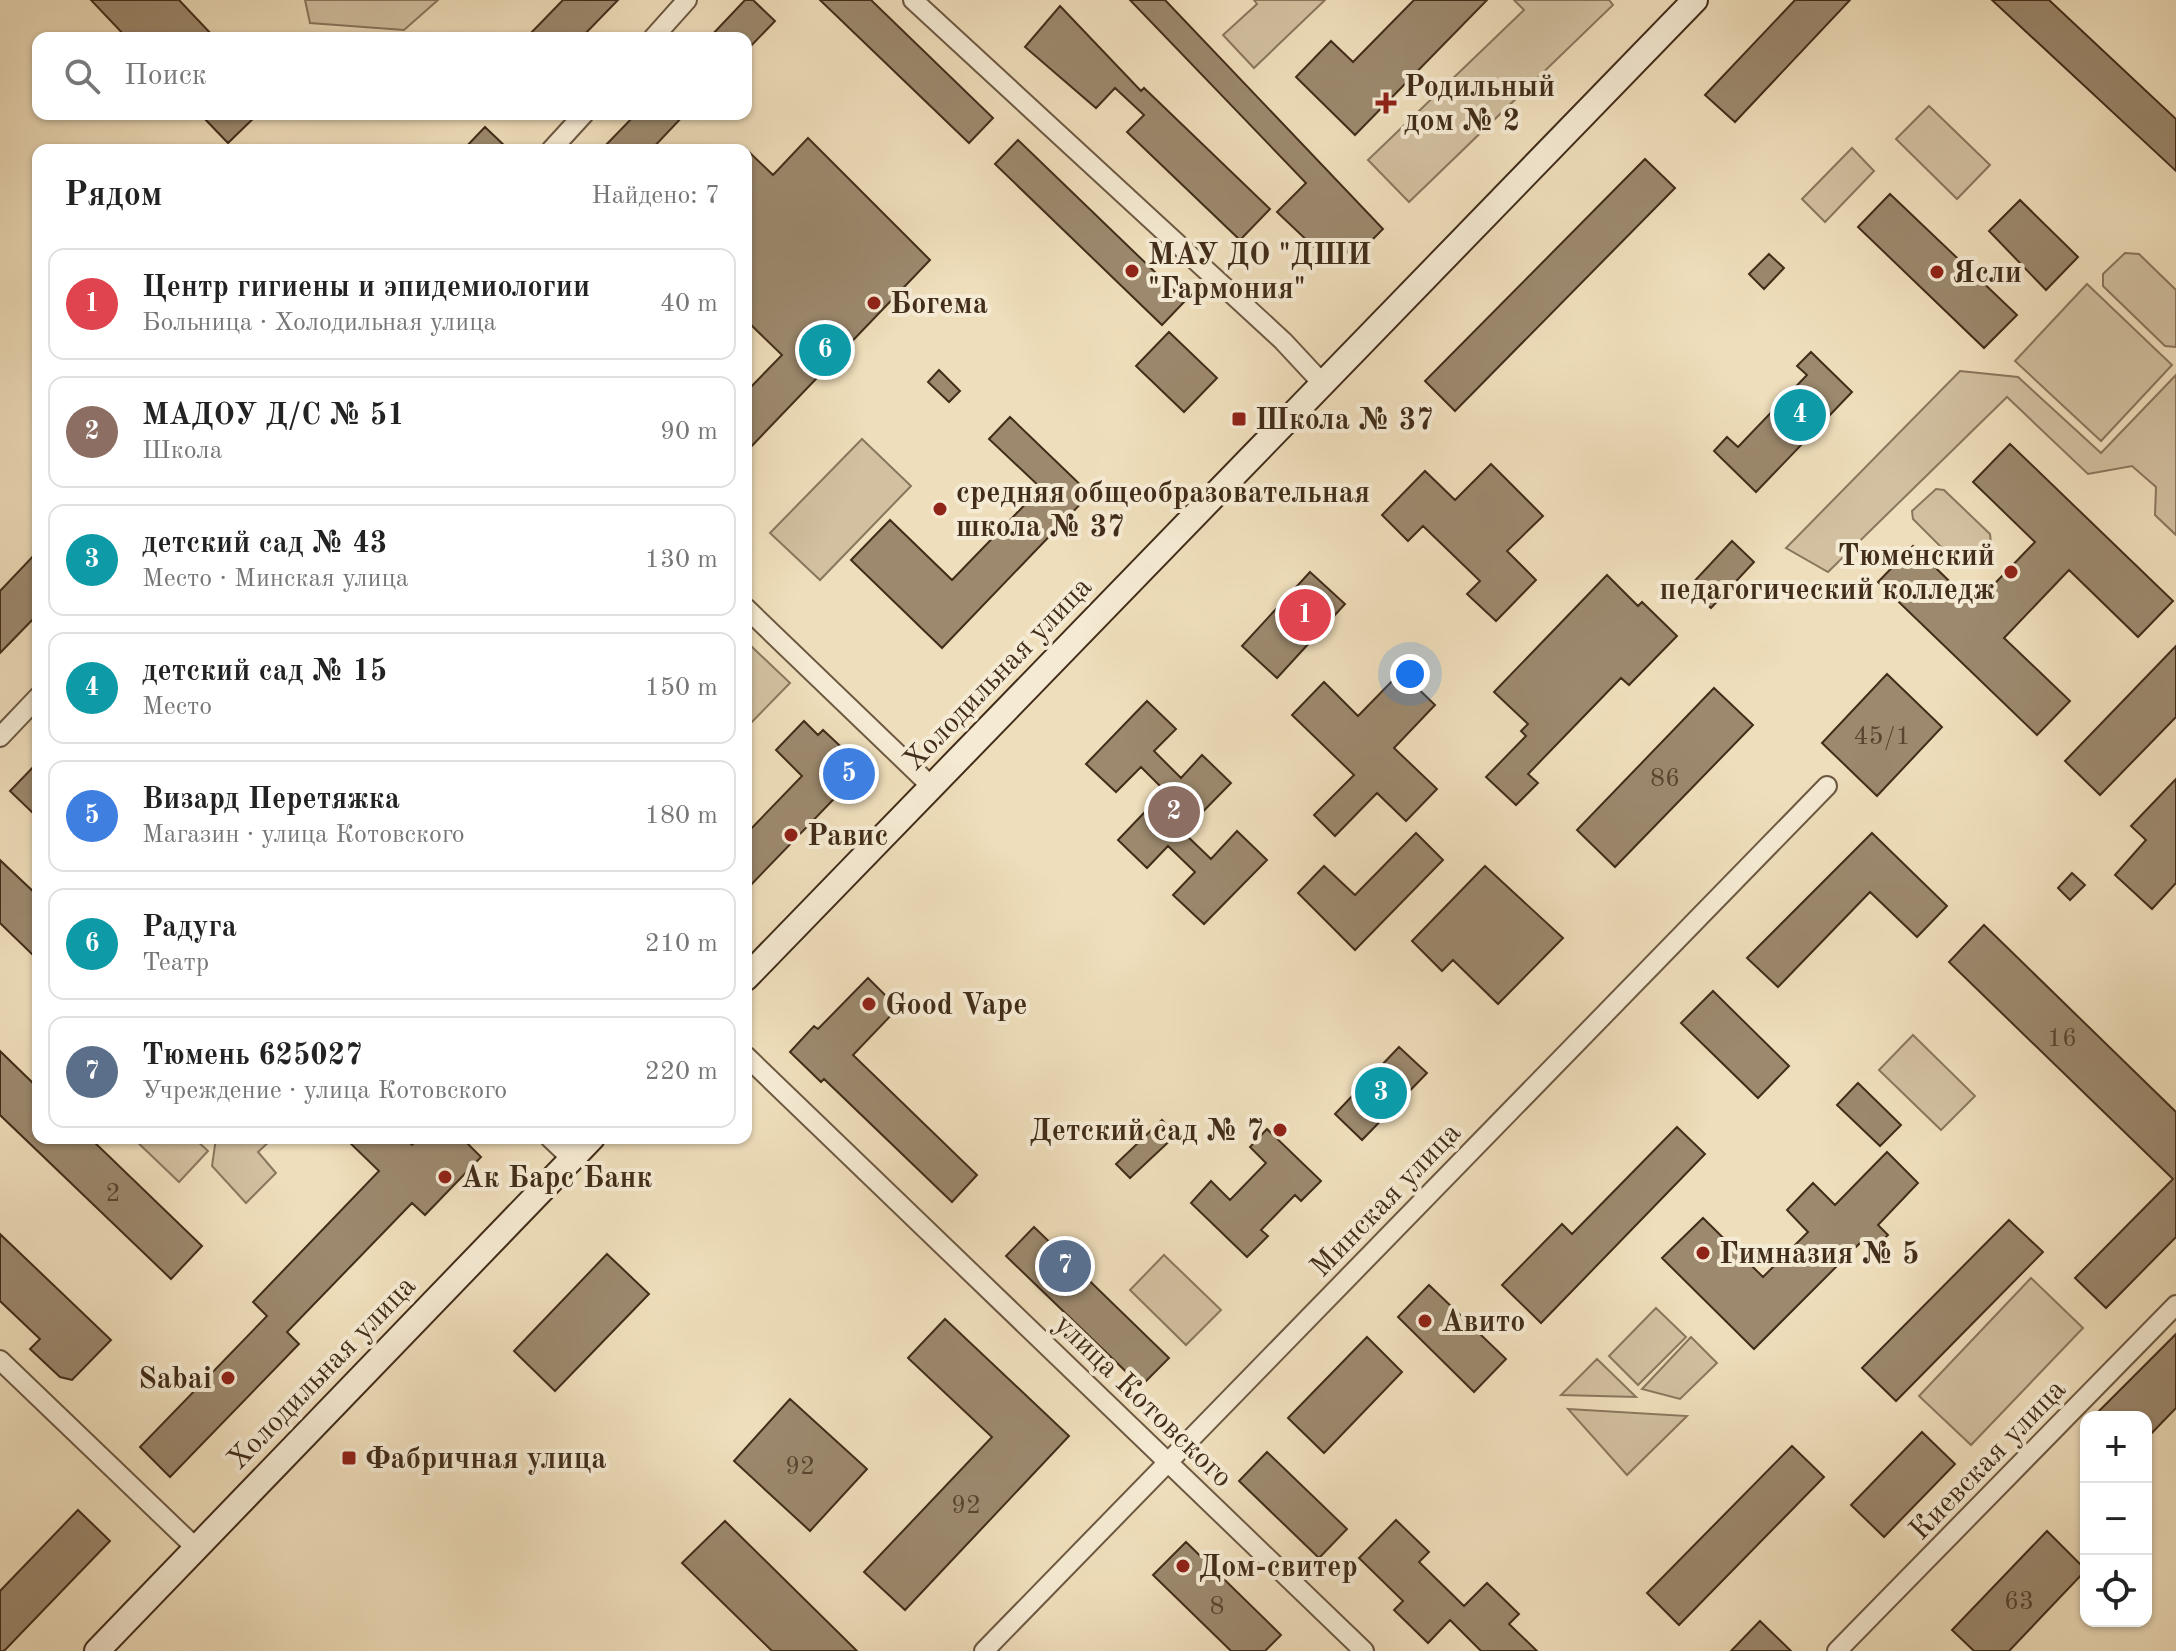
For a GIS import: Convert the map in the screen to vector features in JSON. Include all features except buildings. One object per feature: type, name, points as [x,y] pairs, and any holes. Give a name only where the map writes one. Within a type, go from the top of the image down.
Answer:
[{"type":"street","points":[[658,32],[687,0]]},
{"type":"street","points":[[913,0],[1283,341],[1323,384]]},
{"type":"street","name":"Холодильная улица","points":[[752,972],[1695,0]]},
{"type":"street","points":[[556,144],[578,120]]},
{"type":"street","points":[[752,614],[931,786]]},
{"type":"street","points":[[0,737],[32,703]]},
{"type":"street","name":"Минская улица","points":[[984,1651],[1827,786]]},
{"type":"street","name":"улица Котовского","points":[[752,1062],[1364,1651]]},
{"type":"street","points":[[556,1144],[572,1159]]},
{"type":"street","name":"Холодильная улица","points":[[97,1651],[586,1144]]},
{"type":"street","name":"Киевская улица","points":[[1837,1651],[2176,1305]]},
{"type":"street","points":[[0,1360],[196,1548]]},
{"type":"shaded area","points":[[305,0],[438,0],[404,30],[310,23]]},
{"type":"shaded area","points":[[1254,0],[1325,0],[1254,68],[1223,35],[1257,4]]},
{"type":"shaded area","points":[[1514,0],[1609,0],[1613,5],[1409,202],[1368,160],[1524,10]]},
{"type":"shaded area","points":[[1929,106],[1990,165],[1957,199],[1896,139]]},
{"type":"shaded area","points":[[1852,148],[1874,171],[1825,222],[1802,199]]},
{"type":"shaded area","points":[[2125,253],[2139,254],[2176,290],[2176,347],[2165,346],[2103,286],[2103,274]]},
{"type":"shaded area","points":[[2087,284],[2172,365],[2101,441],[2015,361]]},
{"type":"shaded area","points":[[1960,371],[2018,377],[2101,453],[2176,375],[2176,535],[2155,515],[2156,487],[2132,466],[2088,474],[2007,397],[1828,572],[1786,548]]},
{"type":"shaded area","points":[[862,439],[911,486],[820,580],[770,533]]},
{"type":"shaded area","points":[[1936,489],[1944,490],[1990,534],[1991,544],[1971,566],[1962,568],[1913,519],[1912,511]]},
{"type":"shaded area","points":[[752,647],[790,683],[752,722]]},
{"type":"shaded area","points":[[1913,1035],[1975,1096],[1941,1130],[1879,1070]]},
{"type":"shaded area","points":[[139,1144],[200,1144],[208,1151],[179,1182]]},
{"type":"shaded area","points":[[215,1144],[267,1144],[258,1152],[276,1173],[246,1203],[212,1166]]},
{"type":"shaded area","points":[[1164,1255],[1221,1310],[1186,1345],[1130,1290]]},
{"type":"shaded area","points":[[2031,1278],[2083,1328],[1971,1445],[1919,1396]]},
{"type":"shaded area","points":[[1656,1308],[1686,1337],[1638,1385],[1609,1356]]},
{"type":"shaded area","points":[[1691,1337],[1717,1363],[1680,1399],[1642,1389]]},
{"type":"shaded area","points":[[1597,1359],[1636,1397],[1561,1395]]},
{"type":"shaded area","points":[[1568,1409],[1687,1416],[1627,1475]]},
{"type":"place","name":"Родильный дом № 2","points":[[1386,103]]},
{"type":"place","name":"МАУ ДО \"ДШИ \"Гармония\"","points":[[1132,271]]},
{"type":"place","name":"Ясли","points":[[1937,272]]},
{"type":"place","name":"Богема","points":[[874,303]]},
{"type":"place","name":"Радуга","points":[[825,350]]},
{"type":"place","name":"детский сад № 15","points":[[1800,415]]},
{"type":"place","name":"Школа № 37","points":[[1239,419]]},
{"type":"place","name":"средняя общеобразовательная школа № 37","points":[[940,509]]},
{"type":"place","name":"Тюменский педагогический колледж","points":[[2011,572]]},
{"type":"place","name":"Центр гигиены и эпидемиологии","points":[[1305,615]]},
{"type":"place","name":"Визард Перетяжка","points":[[849,774]]},
{"type":"place","name":"МАДОУ Д/С № 51","points":[[1174,812]]},
{"type":"place","name":"Равис","points":[[791,835]]},
{"type":"place","name":"Good Vape","points":[[869,1004]]},
{"type":"place","name":"детский сад № 43","points":[[1381,1093]]},
{"type":"place","name":"Детский сад № 7","points":[[1280,1130]]},
{"type":"place","name":"Ак Барс Банк","points":[[445,1177]]},
{"type":"place","name":"Гимназия № 5","points":[[1703,1253]]},
{"type":"place","name":"Тюмень 625027","points":[[1065,1266]]},
{"type":"place","name":"Авито","points":[[1425,1321]]},
{"type":"place","name":"Sabai","points":[[228,1378]]},
{"type":"place","name":"Фабричная улица","points":[[349,1458]]},
{"type":"place","name":"Дом-свитер","points":[[1183,1566]]}]
